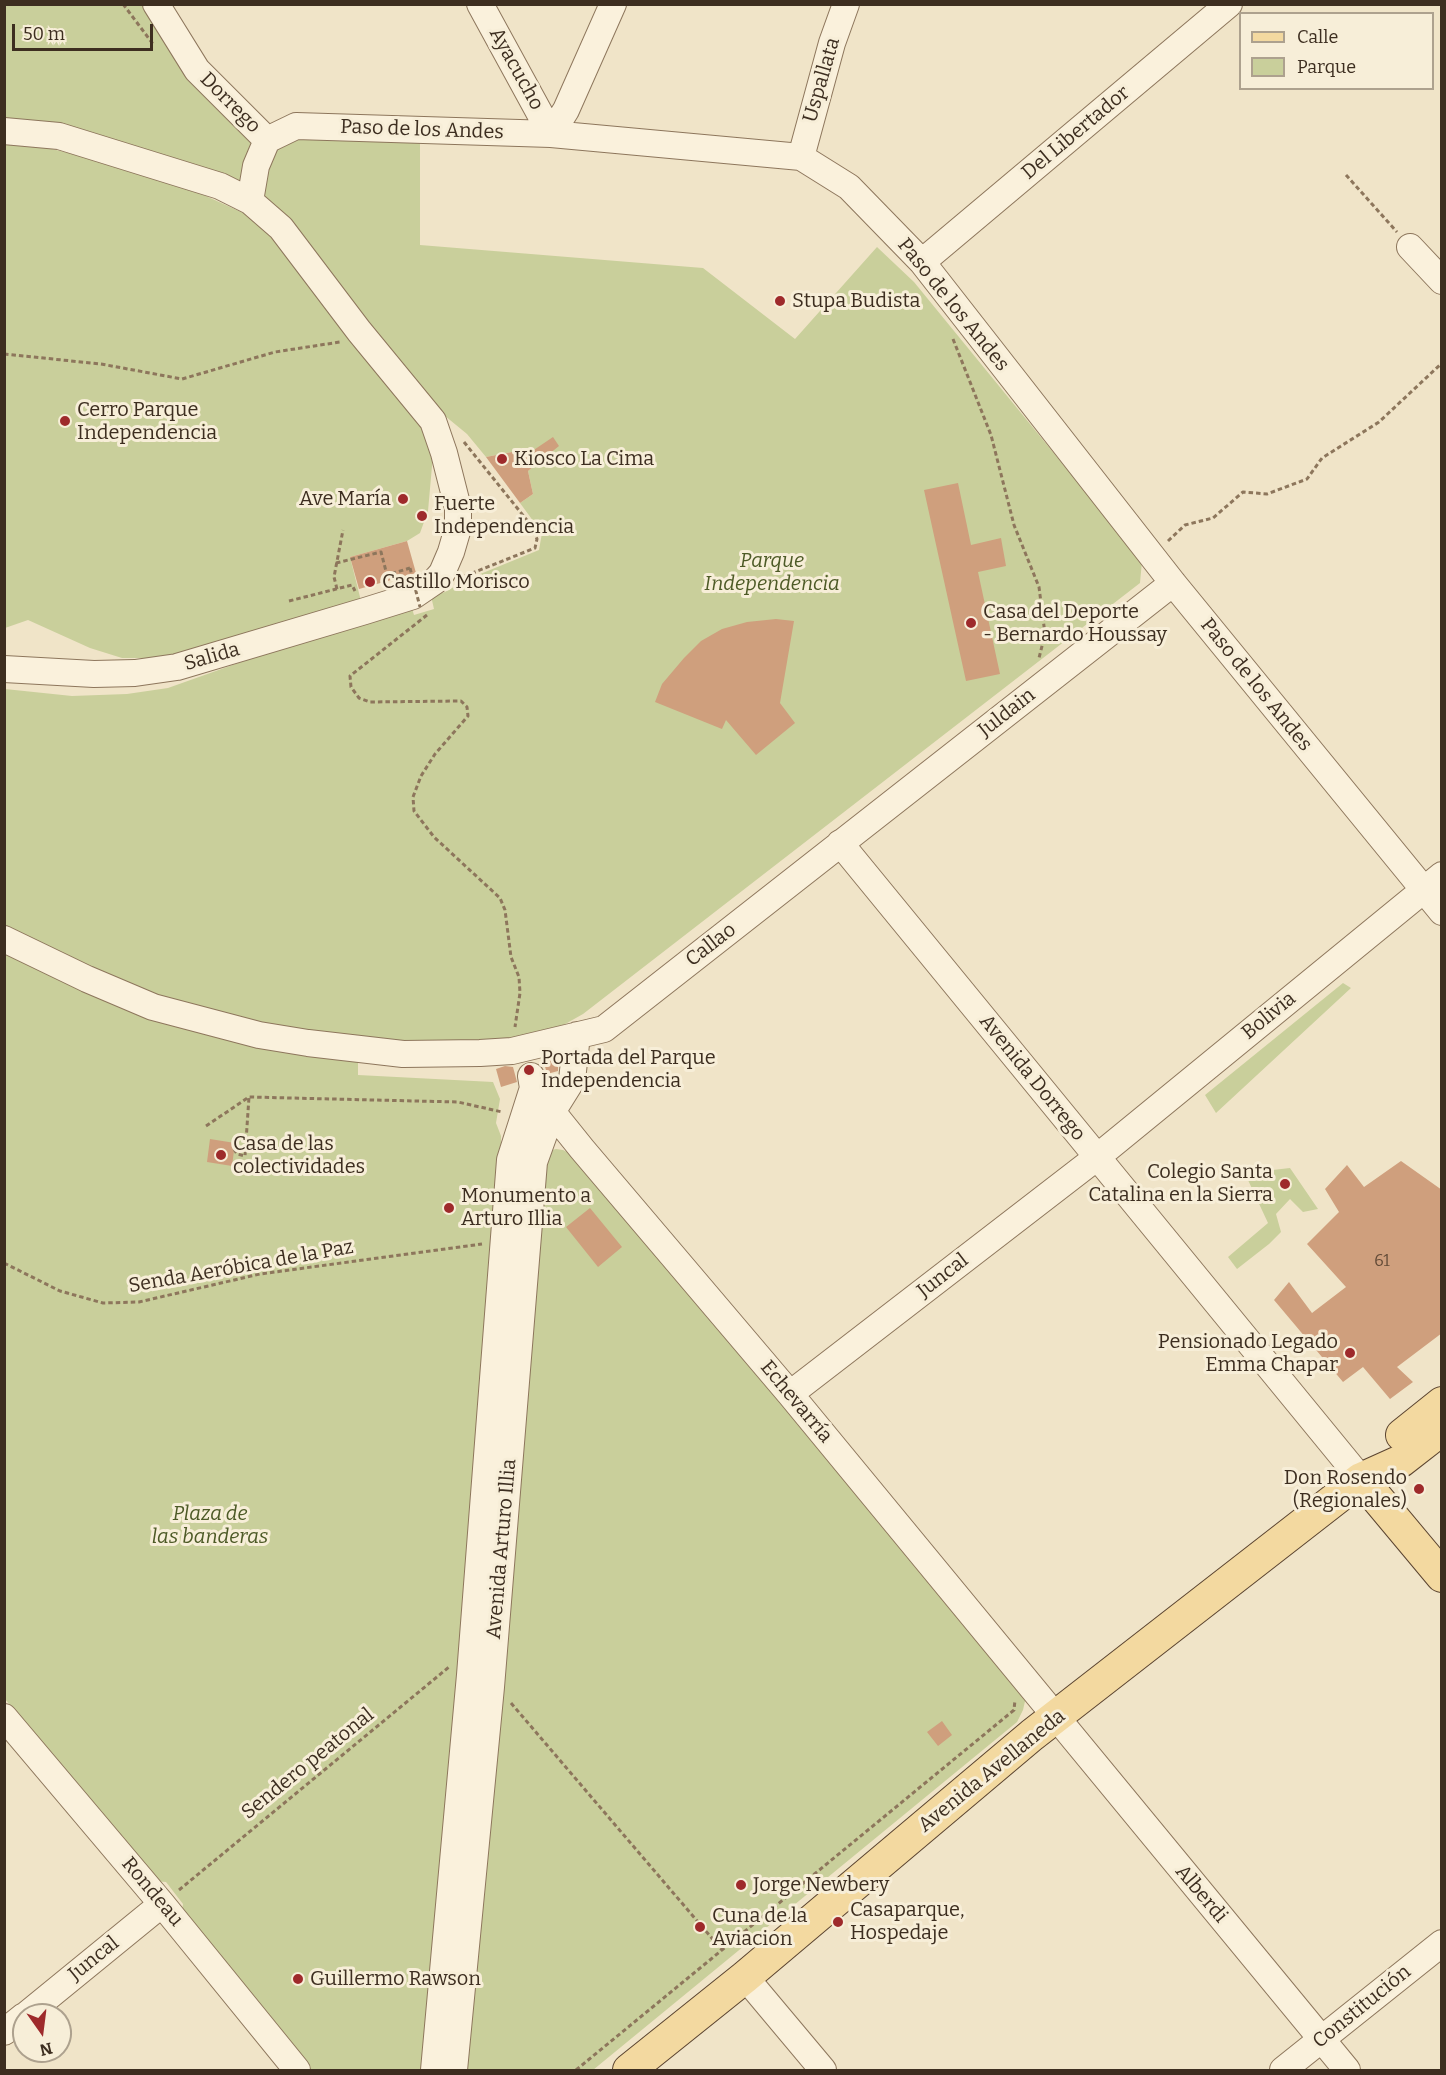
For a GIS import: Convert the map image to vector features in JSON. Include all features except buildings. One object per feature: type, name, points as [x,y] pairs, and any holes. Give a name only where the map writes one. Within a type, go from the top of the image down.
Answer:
[{"type":"main road","points":[[1361,1479],[1385,1448],[1442,1403]]},
{"type":"main road","points":[[1361,1479],[1401,1461],[1442,1429]]},
{"type":"main road","points":[[1361,1479],[1442,1576]]},
{"type":"main road","name":"Avenida Avellaneda","points":[[629,2070],[745,1977],[1032,1734],[1361,1479]]},
{"type":"street","name":"Dorrego","points":[[156,4],[197,70],[267,140]]},
{"type":"street","name":"Ayacucho","points":[[480,4],[551,134]]},
{"type":"street","points":[[551,134],[566,110],[613,4]]},
{"type":"street","name":"Uspallata","points":[[801,157],[832,43],[846,4]]},
{"type":"street","name":"Del Libertador","points":[[922,262],[1229,4]]},
{"type":"street","name":"Paso de los Andes","points":[[267,140],[296,126],[551,134],[801,157],[849,187],[922,262],[1173,582],[1432,882],[1442,912]]},
{"type":"street","name":"Salida","points":[[4,131],[59,135],[220,186],[249,201],[281,228],[433,421],[458,508],[458,528],[452,552],[423,604],[177,667],[135,673],[94,674],[4,669]]},
{"type":"street","points":[[249,201],[256,166],[267,140]]},
{"type":"street","points":[[1410,247],[1442,281]]},
{"type":"street","name":"Juldain","points":[[840,843],[1173,582]]},
{"type":"street","name":"Callao","points":[[4,939],[87,979],[153,1007],[259,1035],[403,1054],[526,1065],[577,1035],[604,1029],[840,843]]},
{"type":"street","name":"Avenida Dorrego","points":[[840,843],[1361,1479]]},
{"type":"street","name":"Bolivia","points":[[1096,1158],[1432,882]]},
{"type":"street","name":"Avenida Arturo Illia","points":[[454,2070],[491,1687],[534,1162],[552,1112],[572,1080],[577,1035]]},
{"type":"street","name":"Echevarría","points":[[526,1065],[552,1112],[790,1394],[1056,1717]]},
{"type":"street","name":"Avenida Arturo Illia","points":[[434,2070],[470,1675],[510,1160],[526,1065]]},
{"type":"street","name":"Juncal","points":[[790,1394],[1096,1158]]},
{"type":"street","name":"Rondeau","points":[[4,1717],[162,1904],[297,2070]]},
{"type":"street","name":"Alberdi","points":[[1056,1717],[1347,2070]]},
{"type":"street","name":"Juncal","points":[[41,2003],[162,1904]]},
{"type":"street","name":"Constitución","points":[[1283,2070],[1442,1944]]},
{"type":"street","points":[[745,1977],[823,2070]]},
{"type":"path","points":[[1346,175],[1410,247]]},
{"type":"path","points":[[4,354],[101,364],[182,380],[275,352],[366,338]]},
{"type":"path","points":[[952,338],[991,435],[1014,525],[1039,587],[1045,634],[1032,693]]},
{"type":"path","points":[[1153,556],[1185,525],[1213,518],[1243,492],[1267,494],[1307,479],[1322,458],[1378,422],[1442,363]]},
{"type":"path","points":[[433,421],[465,443],[530,524],[537,538],[535,548],[463,577]]},
{"type":"path","points":[[337,589],[334,577],[343,530]]},
{"type":"path","points":[[336,563],[381,552],[387,575],[410,568],[423,604],[350,676],[351,687],[359,698],[370,702],[461,701],[467,707],[468,716],[435,754],[421,776],[413,797],[414,810],[434,837],[500,898],[505,910],[511,957],[519,977],[526,1065]]},
{"type":"path","points":[[289,601],[352,585]]},
{"type":"path","points":[[206,1126],[249,1097],[458,1102],[507,1113]]},
{"type":"path","points":[[234,1149],[237,1154],[245,1156],[249,1097]]},
{"type":"path","name":"Senda Aeróbica de la Paz","points":[[4,1263],[60,1291],[103,1303],[139,1302],[260,1274],[489,1243]]},
{"type":"path","name":"Sendero peatonal","points":[[183,1887],[453,1664]]},
{"type":"path","points":[[576,2070],[1014,1710],[1015,1691]]},
{"type":"path","points":[[504,1695],[722,1950]]},
{"type":"green space","points":[[149,4],[253,129],[252,154],[240,184],[5,123],[5,5]]},
{"type":"green space","name":"Parque Independencia","points":[[306,136],[420,141],[420,245],[703,268],[795,339],[877,247],[914,282],[1142,561],[1140,583],[583,1014],[551,1032],[502,1044],[443,1047],[276,1028],[160,999],[5,929],[5,689],[72,696],[127,694],[168,688],[410,602],[414,615],[434,609],[431,596],[445,592],[468,579],[539,550],[542,533],[520,503],[533,494],[528,471],[540,461],[529,453],[519,460],[512,452],[486,457],[467,434],[439,411],[310,247],[264,200],[260,191],[276,146]]},
{"type":"green space","points":[[4,144],[31,144],[98,160],[184,186],[252,217],[272,236],[299,269],[349,340],[421,425],[433,455],[428,511],[420,533],[407,541],[350,557],[362,605],[199,650],[149,658],[122,658],[90,648],[28,620],[5,628]]},
{"type":"green space","name":"Plaza de las banderas","points":[[4,953],[358,1058],[358,1075],[493,1082],[500,1099],[496,1123],[501,1136],[501,1154],[424,2070],[308,2070],[181,1917],[183,1904],[166,1882],[154,1881],[5,1699]]},
{"type":"green space","points":[[1343,983],[1351,988],[1216,1113],[1205,1095]]},
{"type":"green space","points":[[556,1149],[573,1155],[1022,1688],[1026,1697],[1017,1722],[593,2070],[465,2070],[544,1156]]},
{"type":"green space","points":[[1290,1168],[1318,1209],[1303,1212],[1290,1199],[1276,1214],[1281,1232],[1237,1269],[1228,1257],[1268,1223],[1248,1180],[1264,1171]]},
{"type":"place","name":"Stupa Budista","points":[[780,301]]},
{"type":"place","name":"Cerro Parque Independencia","points":[[65,421]]},
{"type":"place","name":"Kiosco La Cima","points":[[502,459]]},
{"type":"place","name":"Ave María","points":[[403,499]]},
{"type":"place","name":"Fuerte Independencia","points":[[422,516]]},
{"type":"place","name":"Castillo Morisco","points":[[370,582]]},
{"type":"place","name":"Casa del Deporte - Bernardo Houssay","points":[[971,623]]},
{"type":"place","name":"Portada del Parque Independencia","points":[[529,1070]]},
{"type":"place","name":"Casa de las colectividades","points":[[221,1155]]},
{"type":"place","name":"Colegio Santa Catalina en la Sierra","points":[[1285,1184]]},
{"type":"place","name":"Monumento a Arturo Illia","points":[[449,1208]]},
{"type":"place","name":"Pensionado Legado Emma Chapar","points":[[1350,1353]]},
{"type":"place","name":"Don Rosendo (Regionales)","points":[[1419,1489]]},
{"type":"place","name":"Jorge Newbery","points":[[741,1885]]},
{"type":"place","name":"Casaparque, Hospedaje","points":[[838,1922]]},
{"type":"place","name":"Cuna de la Aviacion","points":[[700,1927]]},
{"type":"place","name":"Guillermo Rawson","points":[[298,1979]]}]
